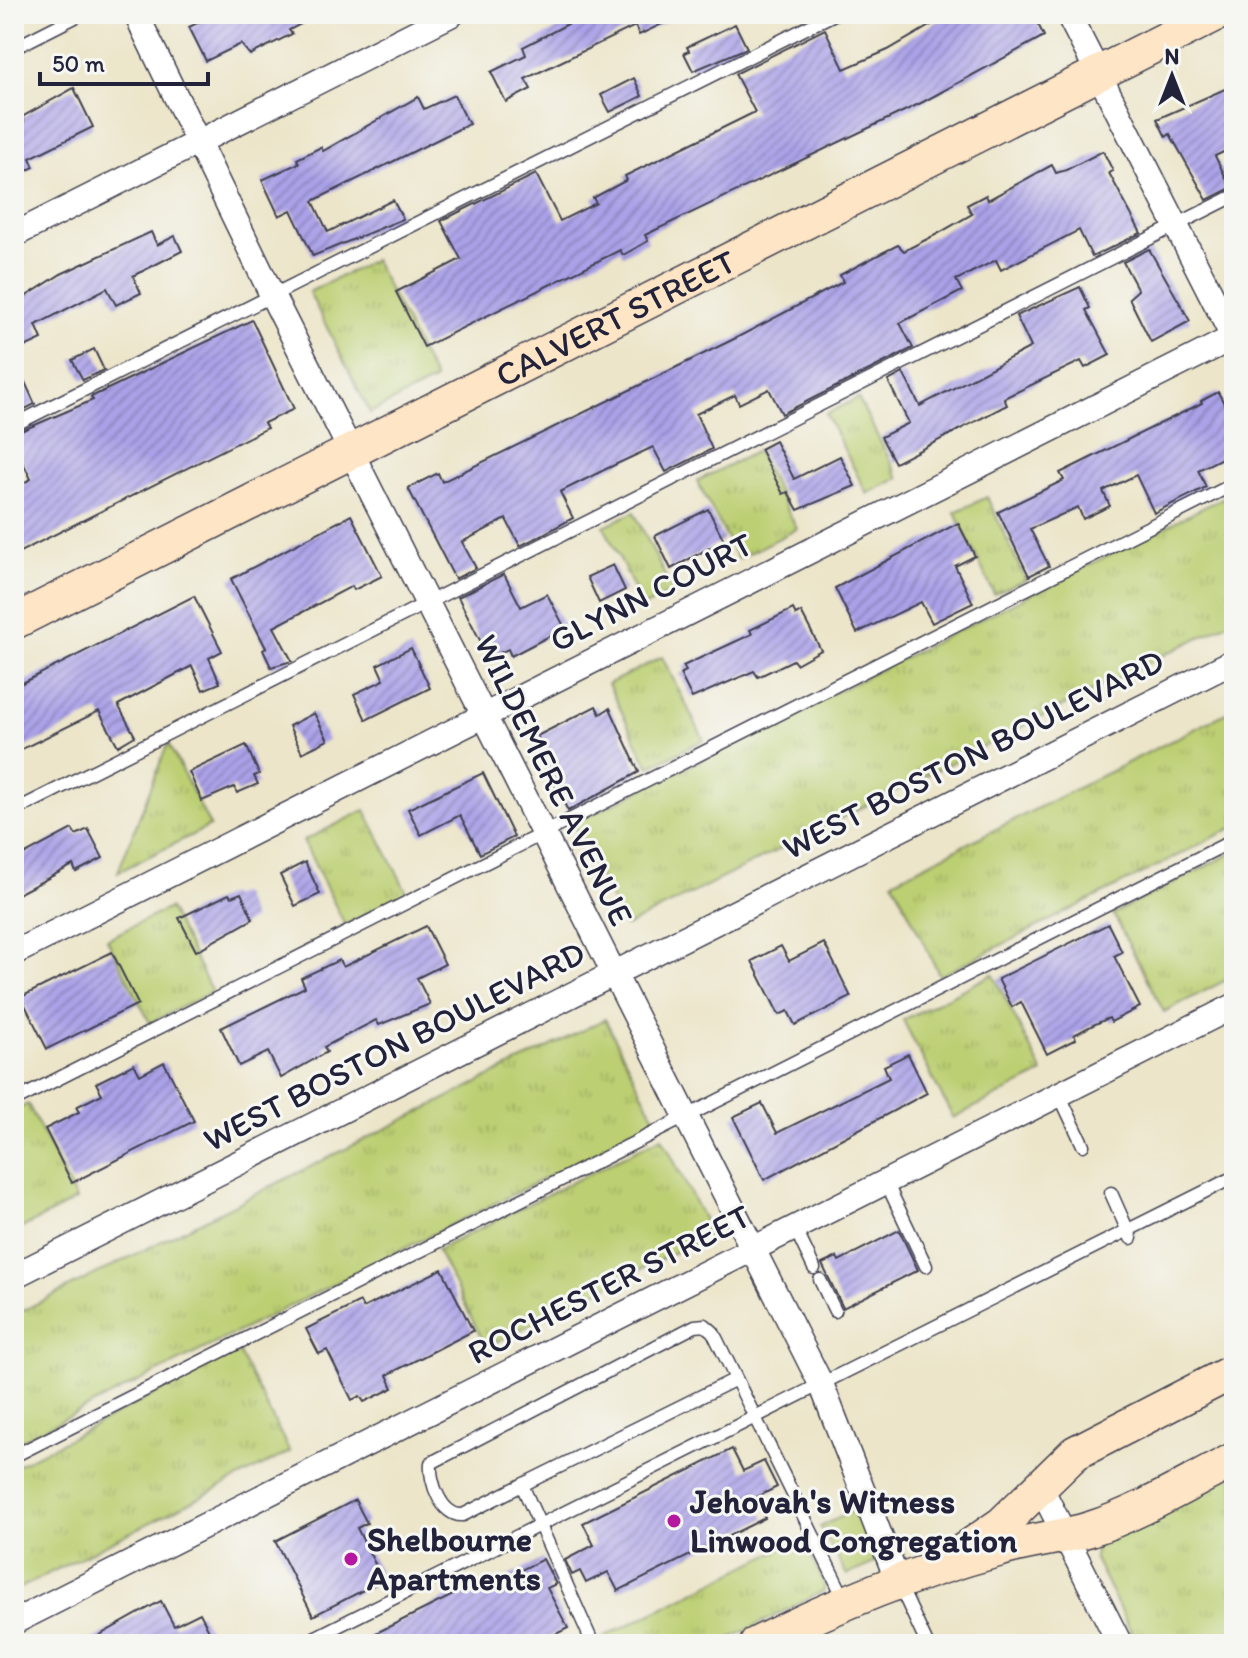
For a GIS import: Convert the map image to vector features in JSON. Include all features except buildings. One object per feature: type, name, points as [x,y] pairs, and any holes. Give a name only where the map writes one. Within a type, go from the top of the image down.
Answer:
[{"type":"street","name":"WILDEMERE AVENUE","points":[[136,14],[272,295],[486,714],[613,974],[822,1386],[898,1581]]},
{"type":"street","points":[[14,235],[452,14]]},
{"type":"street","points":[[1068,14],[1234,338]]},
{"type":"street","name":"CALVERT STREET","points":[[14,622],[1099,76],[1216,14]]},
{"type":"street","name":"GLYNN COURT","points":[[14,953],[1234,338]]},
{"type":"street","name":"WEST BOSTON BOULEVARD","points":[[14,1276],[1234,661]]},
{"type":"street","name":"ROCHESTER STREET","points":[[14,1622],[1234,1006]]},
{"type":"street","points":[[757,1644],[845,1600],[942,1566],[1002,1524],[1075,1453],[1234,1371]]},
{"type":"street","points":[[898,1581],[1002,1548],[1066,1535],[1121,1517],[1234,1460]]},
{"type":"street","points":[[1040,1486],[1120,1644]]},
{"type":"lane","points":[[14,48],[81,14]]},
{"type":"lane","points":[[14,425],[834,14]]},
{"type":"lane","points":[[14,811],[1234,196]]},
{"type":"lane","points":[[14,1101],[1234,484]]},
{"type":"lane","points":[[14,1456],[1234,840]]},
{"type":"lane","points":[[1059,1094],[1083,1145]]},
{"type":"lane","points":[[302,1644],[540,1523],[822,1386],[860,1361],[949,1316],[1129,1235],[1234,1177]]},
{"type":"lane","points":[[886,1182],[926,1266]]},
{"type":"lane","points":[[1111,1193],[1129,1235]]},
{"type":"lane","points":[[795,1228],[814,1268]]},
{"type":"lane","points":[[820,1280],[835,1311]]},
{"type":"lane","points":[[734,1380],[463,1515],[454,1516],[447,1512],[430,1473],[431,1463],[695,1326],[705,1325],[713,1332],[753,1419],[845,1600]]},
{"type":"lane","points":[[522,1485],[593,1644]]},
{"type":"lane","points":[[898,1581],[927,1644]]},
{"type":"green space","points":[[374,260],[435,380],[370,413],[309,292]]},
{"type":"green space","points":[[858,398],[899,478],[867,494],[826,414]]},
{"type":"green space","points":[[757,451],[797,529],[738,559],[697,481]]},
{"type":"green space","points":[[1234,492],[1234,620],[625,927],[573,824]]},
{"type":"green space","points":[[987,497],[1026,580],[994,594],[955,512]]},
{"type":"green space","points":[[634,512],[673,592],[643,607],[604,526]]},
{"type":"green space","points":[[662,657],[704,740],[649,767],[608,684]]},
{"type":"green space","points":[[1234,709],[1234,827],[940,976],[893,881]]},
{"type":"green space","points":[[168,743],[210,826],[118,872]]},
{"type":"green space","points":[[365,810],[408,894],[345,925],[303,841]]},
{"type":"green space","points":[[1234,852],[1234,976],[1164,1012],[1113,914]]},
{"type":"green space","points":[[169,908],[212,992],[150,1023],[107,939]]},
{"type":"green space","points":[[993,974],[1043,1073],[953,1118],[903,1020]]},
{"type":"green space","points":[[605,1019],[657,1122],[14,1444],[14,1315]]},
{"type":"green space","points":[[28,1104],[76,1200],[14,1232],[14,1111]]},
{"type":"green space","points":[[662,1137],[711,1234],[486,1347],[437,1250]]},
{"type":"green space","points":[[238,1351],[290,1452],[14,1591],[14,1467]]},
{"type":"green space","points":[[1234,1473],[1234,1644],[1137,1644],[1094,1557],[1096,1545]]},
{"type":"green space","points":[[866,1504],[879,1561],[847,1575],[820,1527]]},
{"type":"green space","points":[[802,1538],[824,1583],[824,1591],[719,1644],[605,1644],[602,1638]]},
{"type":"place","name":"Jehovah's Witness Linwood Congregation","points":[[674,1521]]},
{"type":"place","name":"Shelbourne Apartments","points":[[351,1559]]}]
